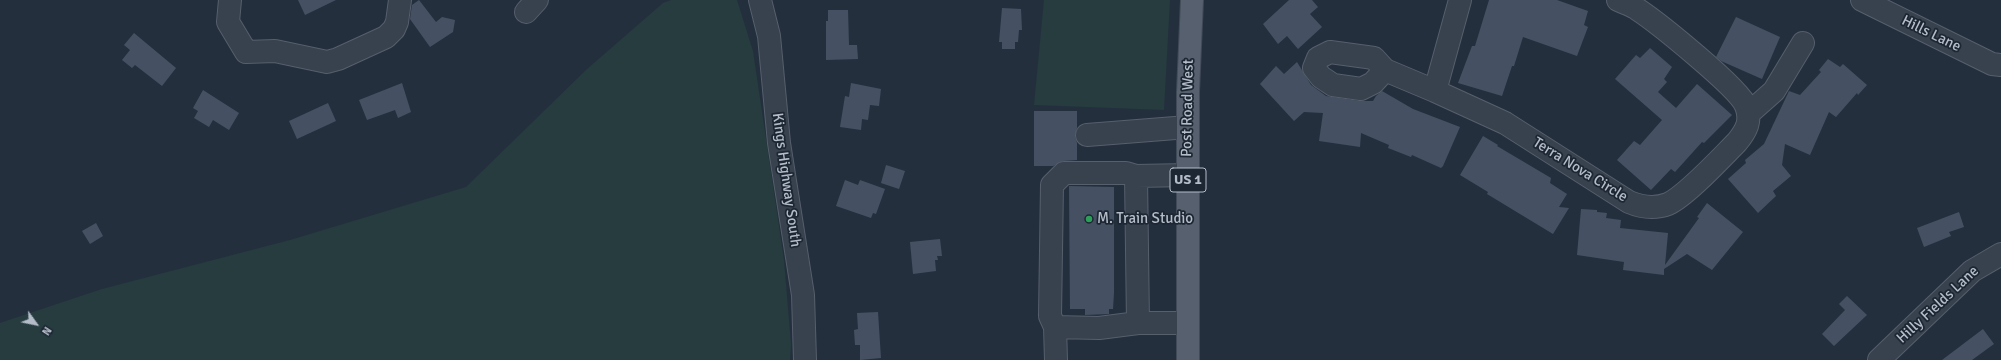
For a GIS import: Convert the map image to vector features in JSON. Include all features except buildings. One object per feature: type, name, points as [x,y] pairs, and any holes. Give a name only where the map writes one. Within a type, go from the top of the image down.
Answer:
[{"type":"main road","name":"Post Road West","points":[[1188,360],[1188,127],[1192,0]]},
{"type":"street","points":[[230,0],[228,22],[246,52],[275,51],[327,62],[338,59],[386,37],[394,29],[397,22],[400,0]]},
{"type":"street","name":"Kings Highway South","points":[[760,0],[768,36],[779,143],[803,295],[805,360]]},
{"type":"street","points":[[1435,91],[1460,0]]},
{"type":"street","name":"Hills Lane","points":[[1862,0],[1992,64],[2001,65]]},
{"type":"street","points":[[1634,2],[1733,90],[1743,100],[1748,114],[1774,91],[1803,43]]},
{"type":"street","name":"Terra Nova Circle","points":[[1385,70],[1505,123],[1629,202],[1639,206],[1648,207],[1668,204],[1681,195],[1741,137],[1748,124],[1748,114]]},
{"type":"street","points":[[1087,135],[1188,127]]},
{"type":"street","points":[[1056,360],[1055,327],[1050,316],[1052,185],[1064,174],[1126,173],[1136,176],[1188,176]]},
{"type":"street","points":[[1136,176],[1138,323]]},
{"type":"street","name":"Hilly Fields Lane","points":[[1879,360],[1972,271],[2001,254]]},
{"type":"street","points":[[1055,327],[1099,328],[1138,323],[1188,323]]},
{"type":"green space","points":[[671,0],[737,0],[753,51],[784,260],[791,344],[790,360],[0,360],[0,323],[102,289],[290,240],[466,187],[587,69],[663,3]]},
{"type":"green space","points":[[1044,0],[1170,0],[1164,110],[1034,105]]},
{"type":"place","name":"M. Train Studio","points":[[1089,219]]}]
